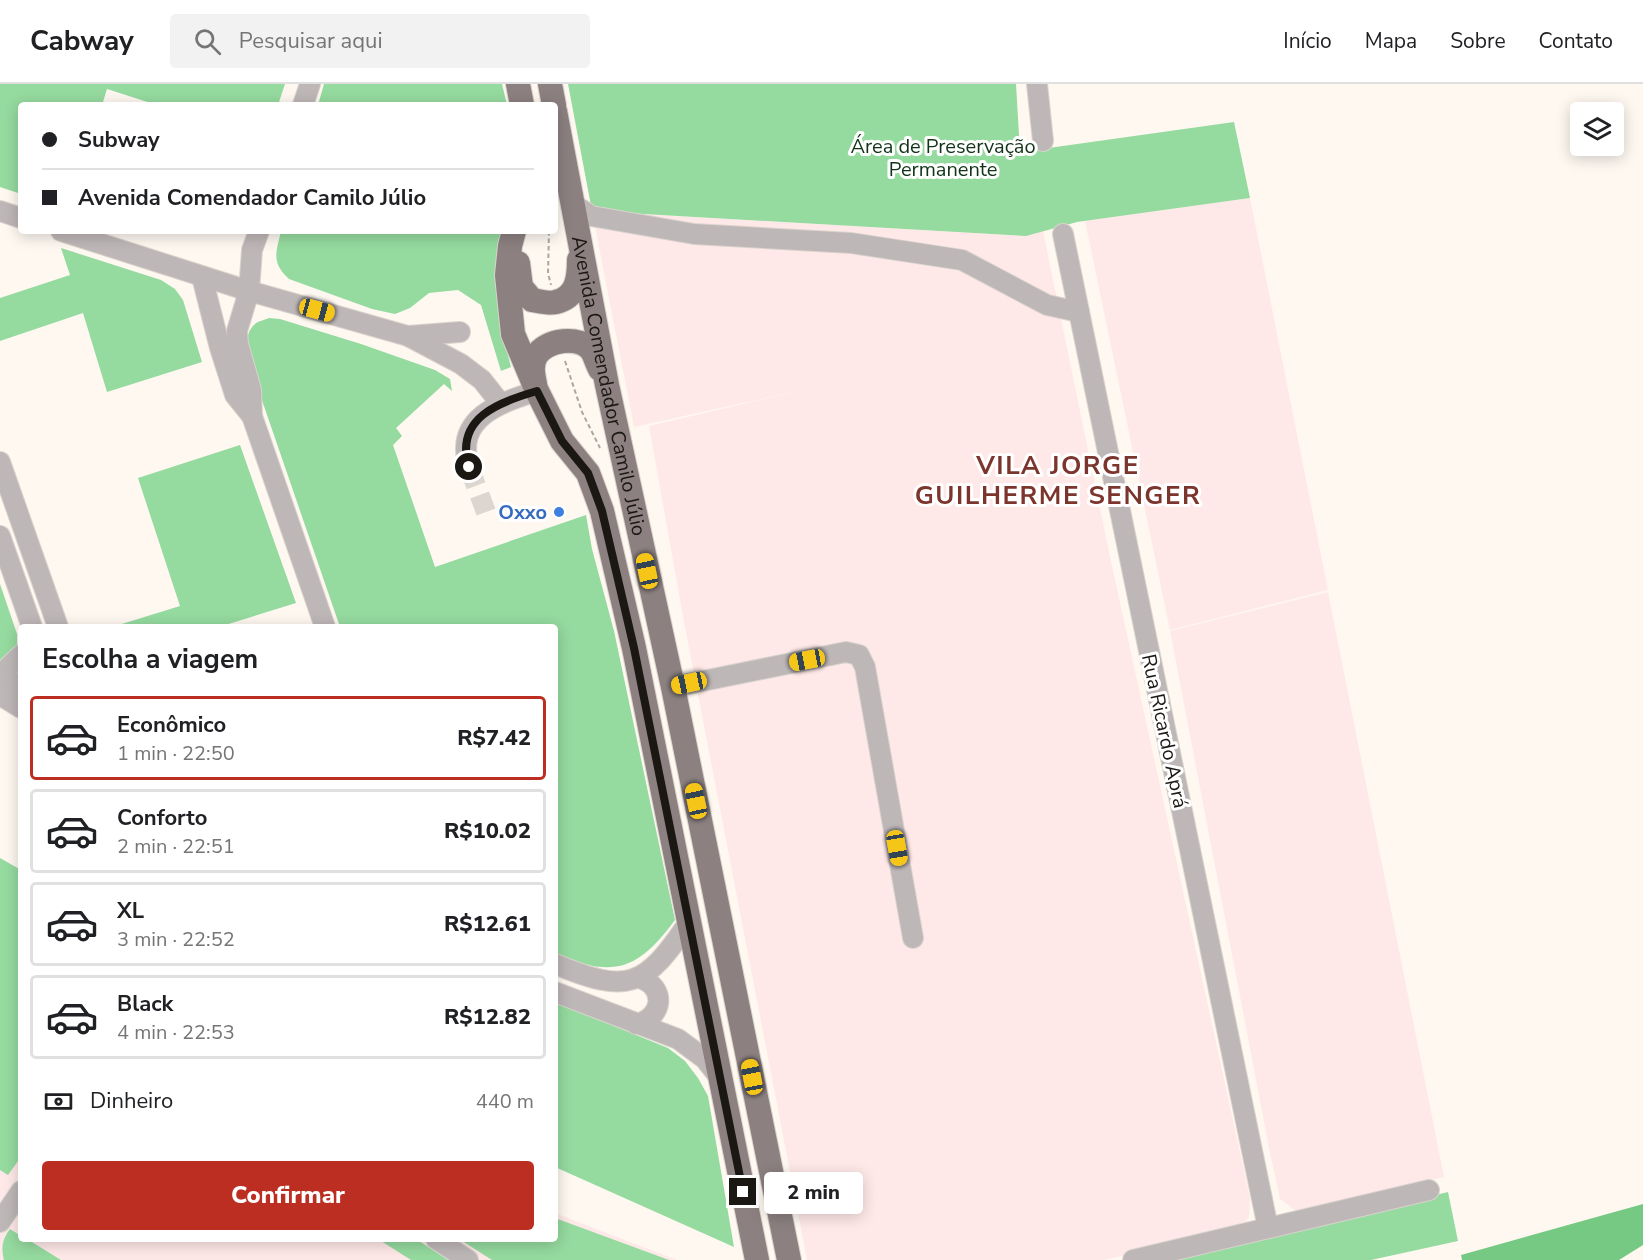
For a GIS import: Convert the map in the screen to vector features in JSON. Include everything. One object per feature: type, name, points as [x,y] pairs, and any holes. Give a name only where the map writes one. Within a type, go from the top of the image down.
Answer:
[{"type":"main road","points":[[518,84],[521,102]]},
{"type":"main road","points":[[550,84],[553,102]]},
{"type":"main road","name":"Avenida Comendador Camilo Júlio","points":[[558,127],[607,385],[673,687],[789,1260]]},
{"type":"main road","name":"Avenida Comendador Camilo Júlio","points":[[513,234],[507,275],[513,334],[537,391],[562,441],[588,473],[602,511],[634,648],[757,1260]]},
{"type":"main road","points":[[520,234],[517,261],[520,286],[532,300],[555,303],[571,294],[579,282],[580,240]]},
{"type":"main road","points":[[537,391],[532,369],[536,356],[544,348],[561,341],[579,342],[591,350],[607,385]]},
{"type":"street","points":[[304,102],[310,84]]},
{"type":"street","points":[[1037,84],[1043,141]]},
{"type":"street","points":[[572,204],[591,216],[694,234],[851,243],[962,260],[1047,305],[1079,312]]},
{"type":"street","points":[[0,211],[18,217]]},
{"type":"street","points":[[70,234],[221,283],[408,336],[461,364],[482,380],[501,404]]},
{"type":"street","points":[[258,234],[252,250],[249,291],[237,331],[238,345],[251,390],[252,416],[324,624]]},
{"type":"street","name":"Rua Ricardo Aprá","points":[[1063,234],[1268,1228]]},
{"type":"street","points":[[210,313],[214,296],[221,283],[252,250]]},
{"type":"street","points":[[202,277],[210,313],[235,394],[252,416]]},
{"type":"street","points":[[408,336],[460,332]]},
{"type":"street","points":[[469,467],[465,452],[466,439],[473,425],[484,413],[537,391]]},
{"type":"street","points":[[0,462],[57,624]]},
{"type":"street","points":[[0,536],[31,624]]},
{"type":"street","points":[[673,687],[846,652],[859,655],[865,667],[912,938]]},
{"type":"street","points":[[18,658],[0,675],[18,684]]},
{"type":"street","points":[[0,695],[18,706]]},
{"type":"street","points":[[558,965],[587,978],[629,981],[640,978],[661,960],[689,922]]},
{"type":"street","points":[[636,1023],[646,1022],[659,1003],[658,994],[652,984],[640,978]]},
{"type":"street","points":[[558,993],[678,1039],[705,1059],[720,1077]]},
{"type":"street","points":[[1133,1260],[1429,1190]]},
{"type":"street","points":[[0,1222],[18,1195]]},
{"type":"street","points":[[441,1242],[468,1260]]},
{"type":"shaded area","points":[[1250,198],[1328,590],[1170,630],[1085,221]]},
{"type":"shaded area","points":[[592,211],[1026,236],[1043,231],[1109,552],[1250,1198],[1249,1217],[1241,1227],[1105,1260],[807,1260],[684,622],[649,426],[803,390],[634,427]]},
{"type":"shaded area","points":[[1328,592],[1444,1177],[1309,1209],[1295,1210],[1280,1199],[1270,1153],[1170,631]]},
{"type":"shaded area","points":[[18,1045],[18,1242],[558,1242],[558,1214],[677,1260],[0,1260],[0,1067]]},
{"type":"green space","points":[[0,84],[285,84],[279,102],[148,102],[107,89],[103,102],[18,102],[18,193],[0,187]]},
{"type":"green space","points":[[324,84],[502,84],[506,102],[319,102]]},
{"type":"green space","name":"Área de Preservação Permanente","points":[[568,84],[1016,84],[1020,152],[1234,122],[1250,198],[1077,222],[1026,236],[592,211]]},
{"type":"green space","points":[[280,234],[504,234],[503,336],[511,367],[501,371],[481,305],[458,290],[429,293],[410,308],[395,314],[372,309],[289,279],[279,267],[277,251]]},
{"type":"green space","points":[[61,248],[161,280],[175,289],[183,300],[202,362],[107,392],[83,313],[0,341],[0,298],[70,275]]},
{"type":"green space","points":[[269,318],[280,319],[435,370],[450,379],[452,391],[444,384],[396,428],[402,436],[393,445],[435,567],[586,515],[592,549],[614,631],[675,920],[649,950],[636,959],[623,965],[609,967],[593,966],[558,955],[558,624],[339,624],[254,377],[247,343],[250,329],[256,323]]},
{"type":"green space","points":[[240,445],[296,603],[229,624],[122,624],[180,606],[138,478]]},
{"type":"green space","points":[[0,584],[17,634],[17,647],[0,664]]},
{"type":"green space","points":[[0,858],[18,868],[18,1161],[8,1175],[0,1170]]},
{"type":"green space","points":[[558,1003],[668,1048],[685,1061],[698,1078],[708,1096],[734,1247],[558,1168]]},
{"type":"green space","points":[[1448,1192],[1458,1241],[1371,1260],[1167,1260]]},
{"type":"green space","points":[[1643,1204],[1643,1245],[1619,1260],[1462,1260],[1461,1255]]},
{"type":"green space","points":[[558,1219],[669,1260],[492,1260],[464,1242],[558,1242]]},
{"type":"green space","points":[[10,1229],[18,1234],[18,1242],[32,1242],[61,1260],[4,1260],[5,1236]]},
{"type":"green space","points":[[383,1242],[421,1242],[448,1260],[411,1260]]},
{"type":"tunnel","points":[[469,467],[486,512]]},
{"type":"place","name":"Oxxo","points":[[559,512]]},
{"type":"district","name":"VILA JORGE GUILHERME SENGER","points":[[1058,480]]},
{"type":"route","points":[[469,467],[465,452],[466,439],[473,425],[484,413],[517,397],[537,391],[562,441],[588,473],[602,511],[634,648],[743,1192]]}]
